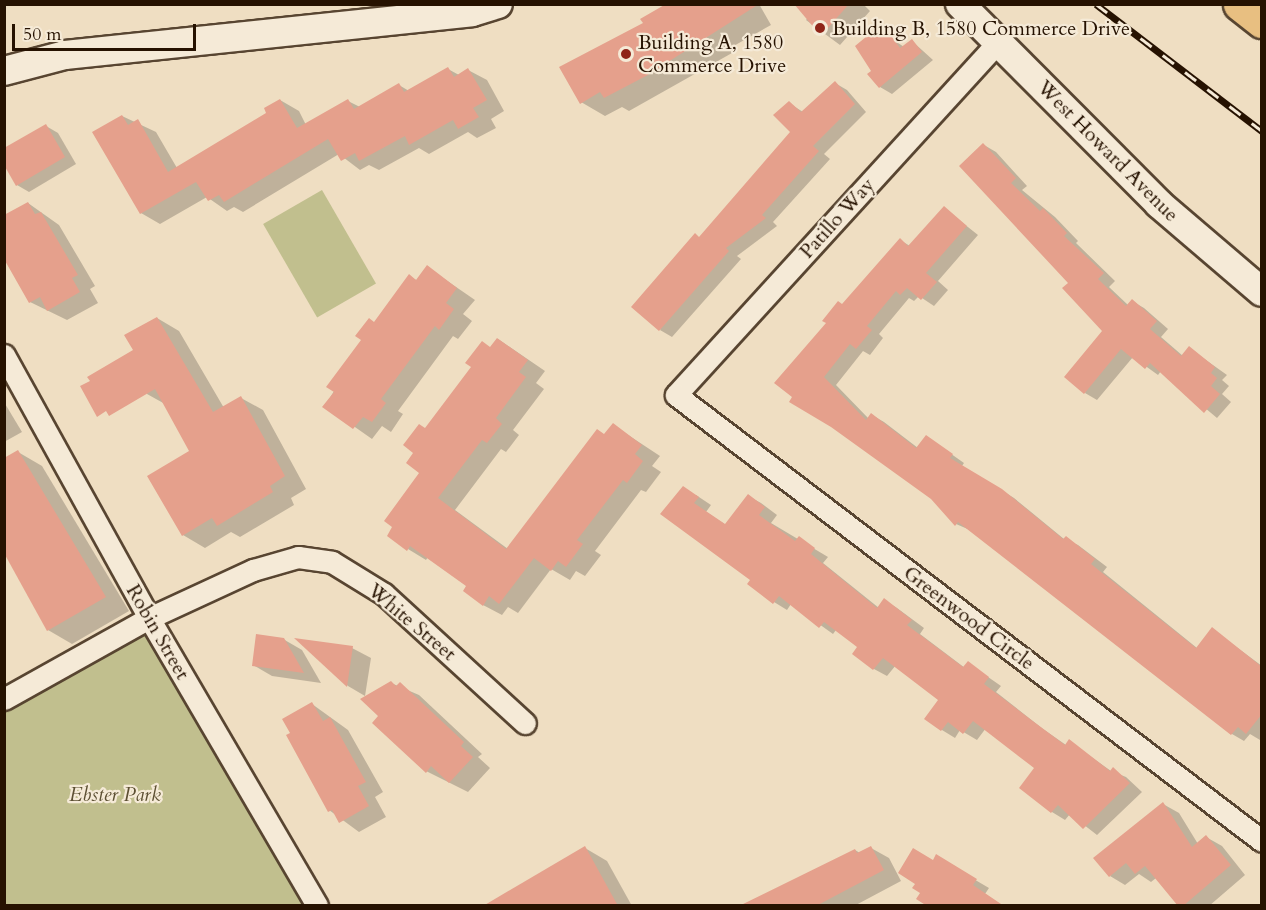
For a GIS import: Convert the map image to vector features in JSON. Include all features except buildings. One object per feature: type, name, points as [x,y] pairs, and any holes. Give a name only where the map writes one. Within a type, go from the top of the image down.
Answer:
[{"type":"main road","points":[[4,71],[65,55],[472,12],[498,4]]},
{"type":"main road","name":"West Howard Avenue","points":[[960,4],[1159,204],[1262,292]]},
{"type":"main road","points":[[1240,4],[1262,21]]},
{"type":"street","name":"Patillo Way","points":[[676,395],[999,41]]},
{"type":"street","name":"Robin Street","points":[[4,356],[149,618],[316,906]]},
{"type":"street","name":"Greenwood Circle","points":[[676,395],[1262,841]]},
{"type":"street","name":"White Street","points":[[4,699],[149,618],[253,570],[298,557],[332,562],[384,594],[525,723]]},
{"type":"green space","points":[[322,190],[376,284],[317,318],[263,224]]},
{"type":"green space","name":"Ebster Park","points":[[146,628],[308,905],[5,905],[4,707]]},
{"type":"railway","points":[[1096,4],[1262,131]]},
{"type":"place","name":"Building B, 1580 Commerce Drive","points":[[820,28]]},
{"type":"place","name":"Building A, 1580 Commerce Drive","points":[[626,54]]}]
